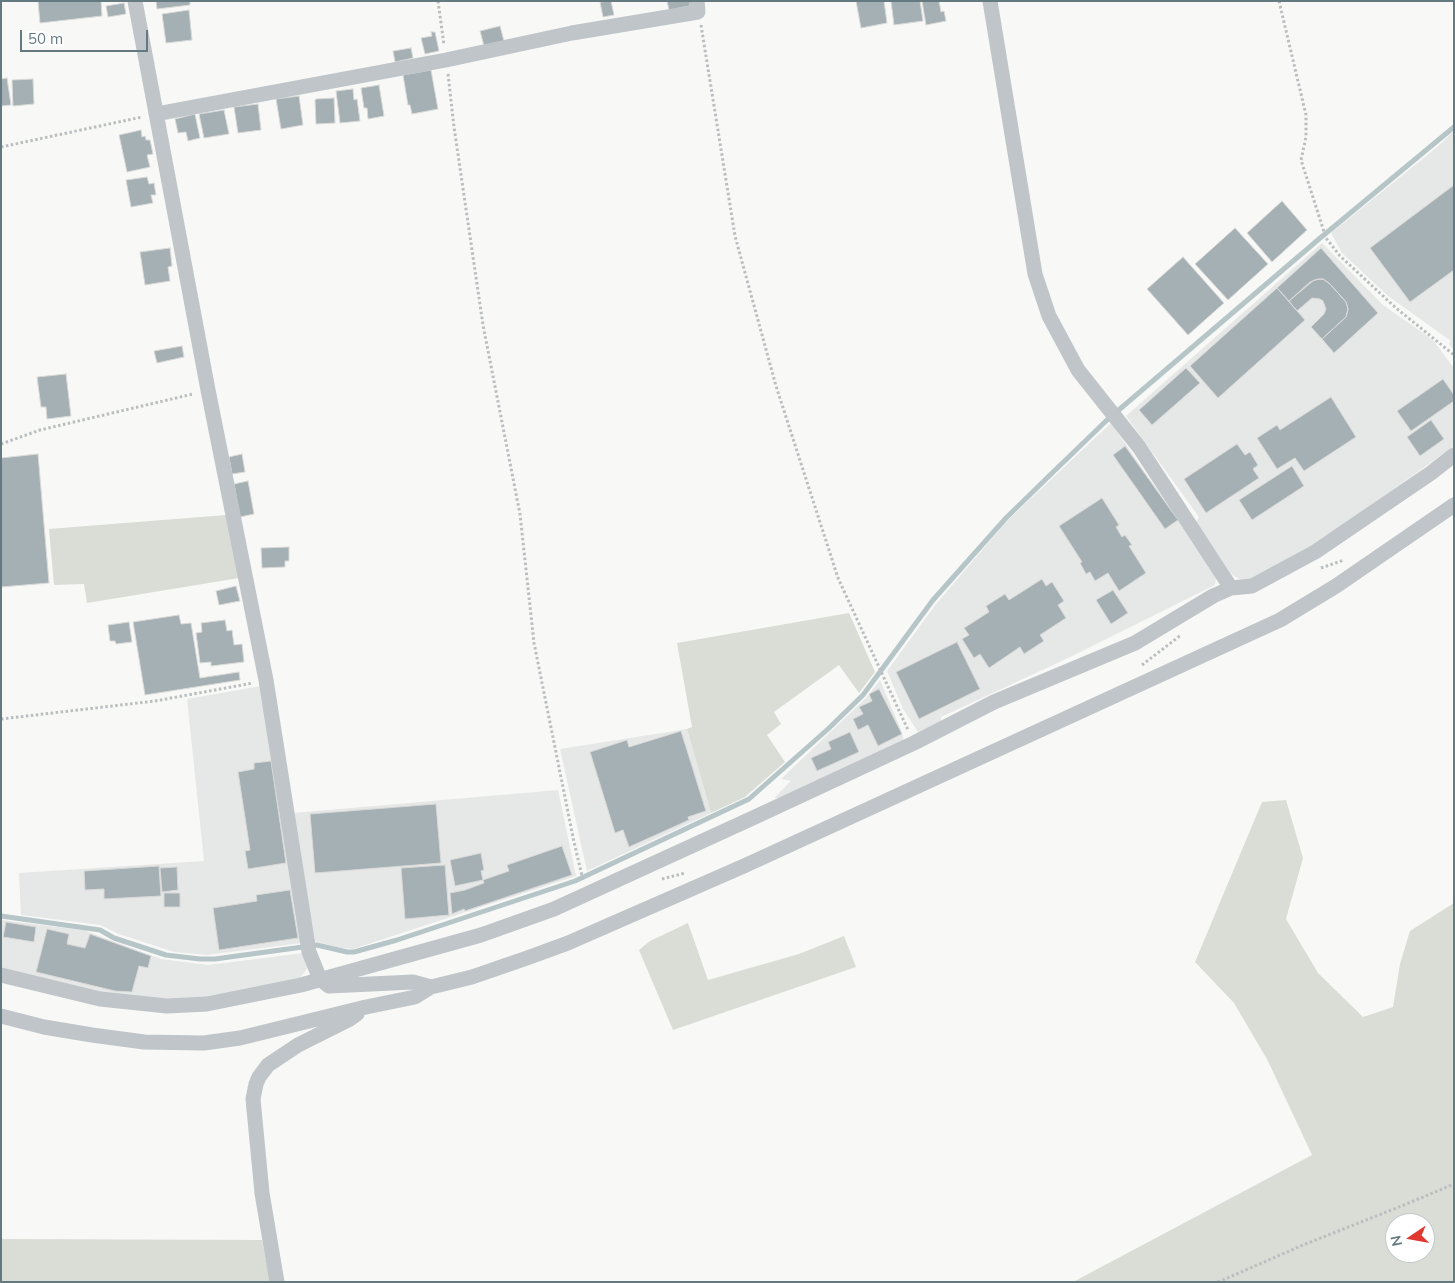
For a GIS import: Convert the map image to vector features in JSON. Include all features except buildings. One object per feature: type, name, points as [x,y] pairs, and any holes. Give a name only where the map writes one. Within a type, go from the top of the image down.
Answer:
[{"type":"street","points":[[135,1],[208,390],[266,680],[308,946],[320,979],[329,986],[413,982],[432,987]]},
{"type":"street","points":[[990,1],[1035,274],[1048,316],[1078,370],[1140,447],[1231,588]]},
{"type":"street","points":[[156,114],[446,60],[698,7]]},
{"type":"street","points":[[1,975],[100,998],[167,1006],[207,1004],[301,985],[481,935],[554,909],[914,743],[994,702],[1135,643],[1213,596],[1231,588],[1252,586],[1315,552],[1431,473],[1454,455]]},
{"type":"street","points":[[1,1016],[44,1027],[144,1042],[188,1044],[231,1040],[366,1007],[416,997],[432,987],[472,977],[527,958],[744,866],[1271,624],[1336,586],[1454,505]]},
{"type":"street","points":[[277,1282],[262,1194],[253,1099],[256,1084],[263,1070],[268,1065],[298,1045],[350,1019],[366,1007]]},
{"type":"path","points":[[438,1],[483,326],[520,514],[534,643],[580,873]]},
{"type":"path","points":[[1279,1],[1306,115],[1306,137],[1301,160],[1326,238],[1340,256],[1396,308],[1454,354]]},
{"type":"path","points":[[698,7],[735,236],[776,386],[838,578],[914,743]]},
{"type":"path","points":[[1,147],[156,114]]},
{"type":"path","points":[[1,444],[40,430],[208,390]]},
{"type":"path","points":[[1141,666],[1186,632]]},
{"type":"path","points":[[1,719],[156,701],[266,680]]},
{"type":"path","points":[[660,879],[688,872]]},
{"type":"path","points":[[1218,1282],[1303,1244],[1454,1184]]},
{"type":"shaded area","points":[[1454,131],[1454,350],[1449,344],[1451,341],[1388,296],[1342,253],[1331,233],[1436,148]]},
{"type":"shaded area","points":[[1322,243],[1383,305],[1433,340],[1454,368],[1454,446],[1318,543],[1252,579],[1241,580],[1232,575],[1196,522],[1199,517],[1126,416]]},
{"type":"shaded area","points":[[1111,423],[1216,575],[1215,585],[1066,659],[941,717],[941,723],[918,732],[903,709],[887,671],[936,604],[1007,521]]},
{"type":"shaded area","points":[[226,515],[239,578],[87,603],[84,584],[54,585],[49,529]]},
{"type":"shaded area","points":[[849,613],[875,672],[859,693],[839,665],[774,712],[781,724],[767,735],[785,762],[745,797],[711,813],[687,729],[692,727],[677,643]]},
{"type":"shaded area","points":[[880,680],[904,741],[781,798],[774,798],[791,781],[781,779],[867,697]]},
{"type":"shaded area","points":[[261,686],[302,943],[207,955],[174,952],[119,934],[100,925],[21,915],[19,873],[204,861],[187,699]]},
{"type":"shaded area","points":[[687,729],[711,813],[587,871],[560,749]]},
{"type":"shaded area","points":[[558,790],[576,876],[353,949],[314,941],[293,813]]},
{"type":"shaded area","points":[[1286,800],[1303,858],[1286,919],[1318,973],[1363,1017],[1393,1007],[1400,964],[1410,931],[1454,903],[1454,1282],[1073,1282],[1312,1155],[1268,1061],[1234,1003],[1195,962],[1262,802]]},
{"type":"shaded area","points":[[1,920],[83,930],[161,959],[208,965],[304,953],[307,969],[299,979],[203,998],[170,999],[108,994],[1,970]]},
{"type":"shaded area","points":[[688,923],[708,980],[799,954],[844,936],[856,967],[673,1030],[639,950],[650,941]]},
{"type":"shaded area","points":[[1,1239],[262,1240],[270,1282],[1,1282]]},
{"type":"waterway","points":[[1,916],[100,930],[114,938],[166,955],[200,959],[215,959],[317,945],[354,952],[397,940],[575,881],[749,799],[828,729],[863,695],[933,600],[1006,518],[1107,420],[1319,239],[1454,127]]}]
